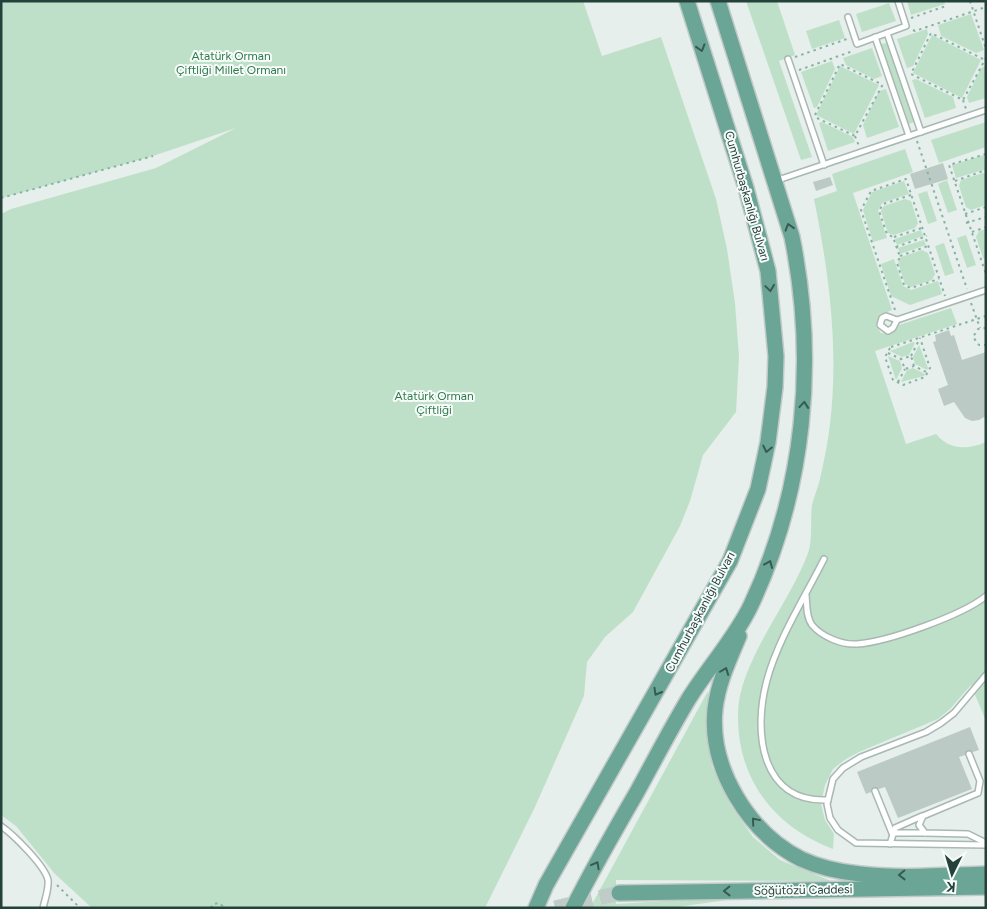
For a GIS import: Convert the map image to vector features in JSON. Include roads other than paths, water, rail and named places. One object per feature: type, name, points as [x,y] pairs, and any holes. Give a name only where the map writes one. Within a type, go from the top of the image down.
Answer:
[{"type":"main road","name":"Cumhurbaşkanlığı Bulvarı","points":[[536,908],[546,885],[730,561],[758,489],[768,442],[775,387],[776,356],[768,271],[746,188],[687,1]]},
{"type":"main road","points":[[718,1],[792,237],[798,266],[805,326],[805,388],[798,448],[781,531],[772,559],[750,608],[721,682],[715,708],[714,730],[717,752],[726,778],[740,802],[758,826],[801,859],[828,868],[860,874],[986,874]]},
{"type":"main road","points":[[573,908],[688,700],[750,608]]},
{"type":"main road","name":"Söğütözü Caddesi","points":[[620,893],[986,886]]},
{"type":"lane","points":[[848,17],[857,44],[906,26],[898,1]]},
{"type":"lane","points":[[887,33],[921,132]]},
{"type":"lane","points":[[875,37],[912,136]]},
{"type":"lane","points":[[788,59],[824,165]]},
{"type":"lane","points":[[775,181],[986,110]]},
{"type":"lane","points":[[898,319],[986,290]]},
{"type":"lane","points":[[824,559],[768,679],[763,707],[763,736],[767,762],[780,785],[799,797],[828,800]]},
{"type":"lane","points":[[806,595],[807,613],[811,624],[832,640],[856,644],[917,629],[940,620],[986,596]]},
{"type":"lane","points":[[986,675],[954,713],[941,724],[926,732],[861,757],[842,768],[833,779],[828,800],[830,818],[843,835],[864,844],[986,844]]},
{"type":"lane","points":[[892,833],[900,825],[978,793],[980,781],[969,754]]},
{"type":"lane","points":[[875,790],[892,833],[890,844]]},
{"type":"lane","points":[[923,816],[919,825],[925,832]]},
{"type":"lane","points":[[1,826],[18,840],[47,877],[48,885],[43,908]]},
{"type":"lane","points":[[892,833],[968,834],[986,844]]},
{"type":"tunnel","points":[[555,908],[619,893]]},
{"type":"park label","name":"Atatürk Orman Çiftliği Millet Ormanı","points":[[231,63]]},
{"type":"park label","name":"Atatürk Orman Çiftliği","points":[[434,403]]}]
